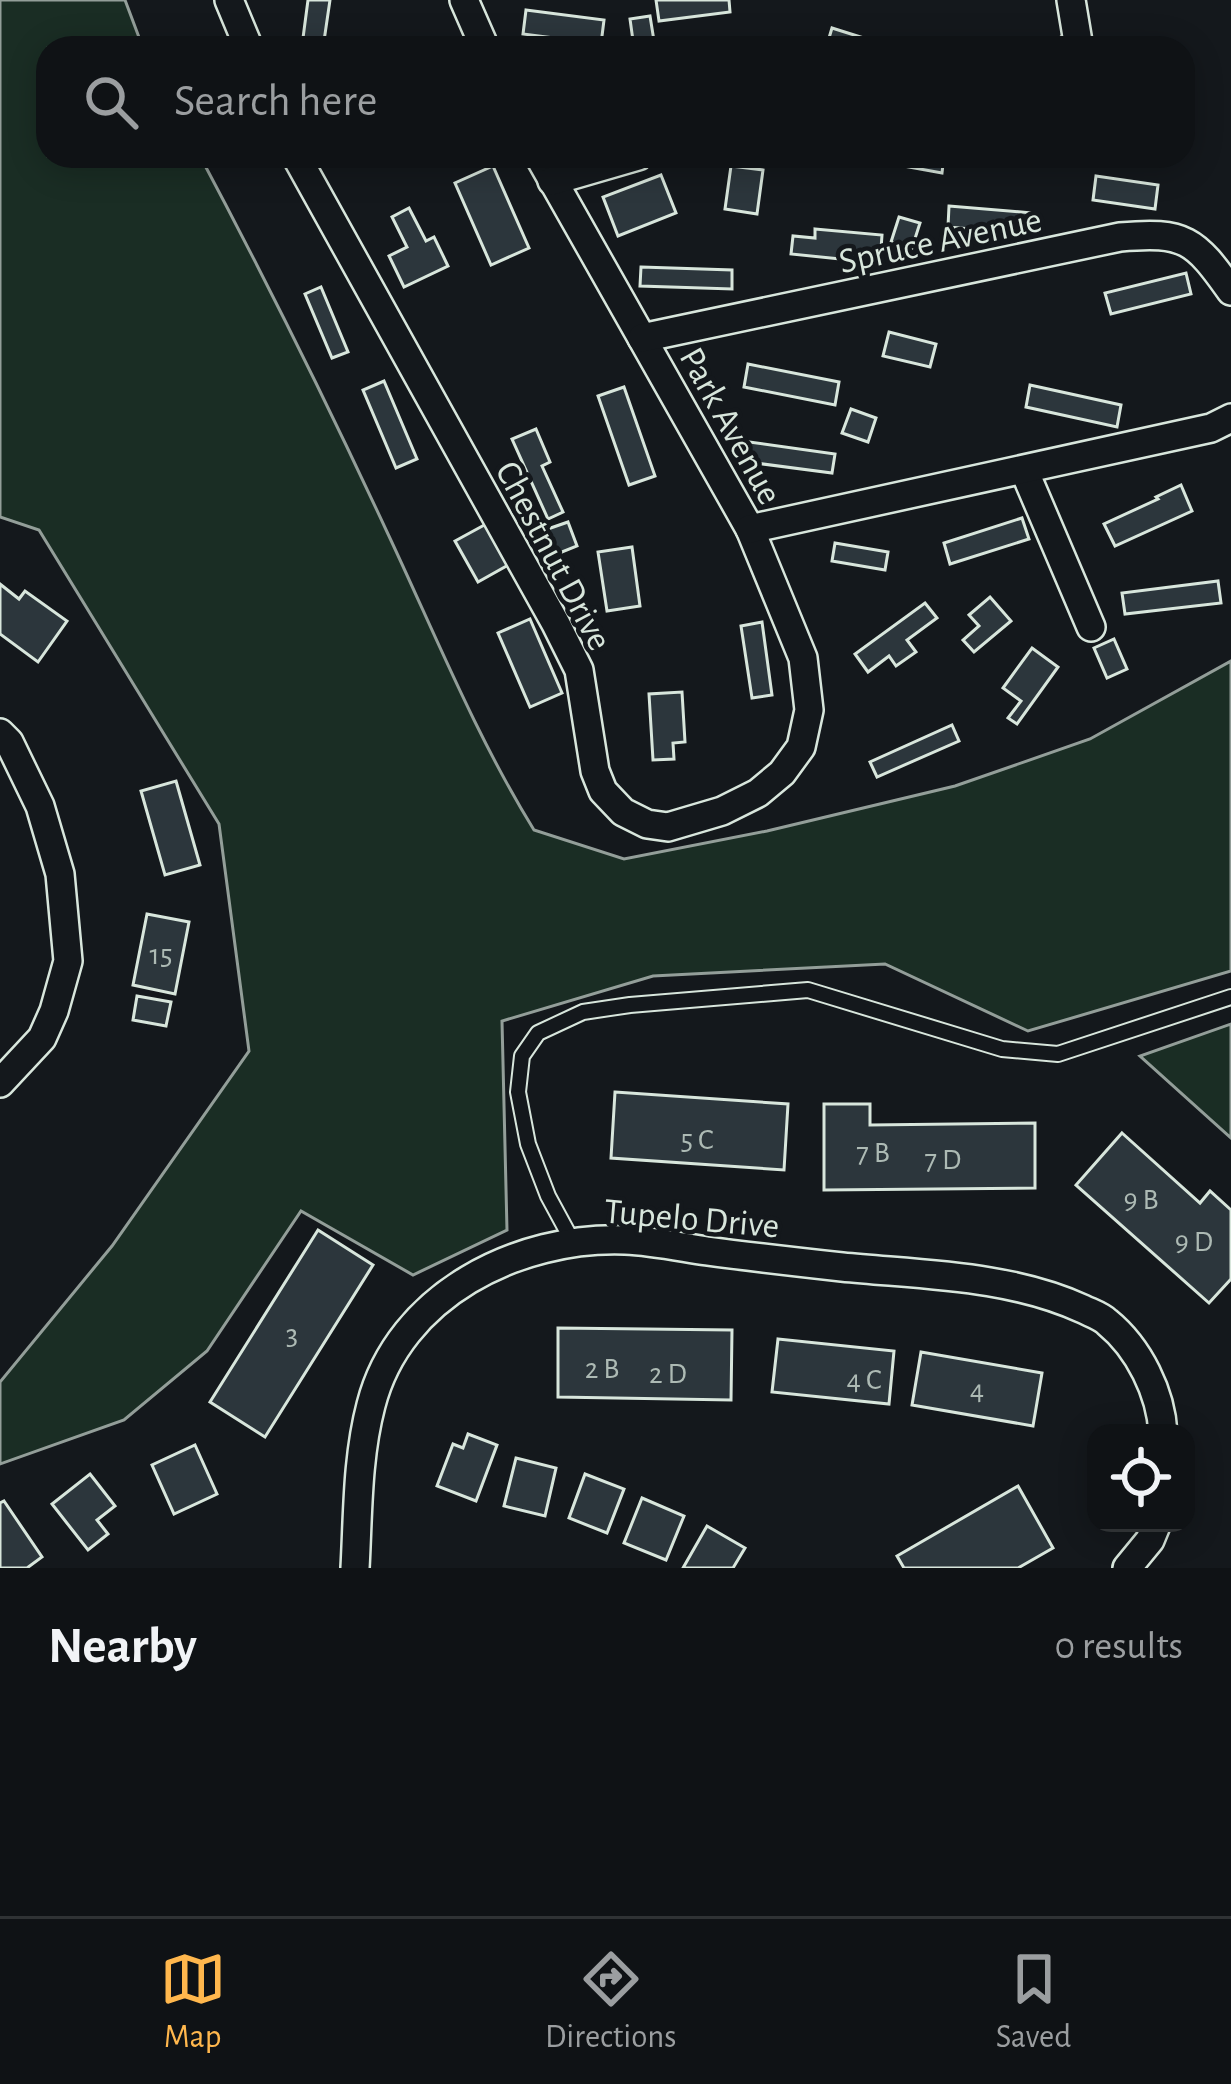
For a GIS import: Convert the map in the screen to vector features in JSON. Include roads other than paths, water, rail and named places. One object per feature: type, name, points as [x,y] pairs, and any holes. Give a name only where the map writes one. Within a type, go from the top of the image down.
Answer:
[{"type":"street","points":[[229,0],[244,36]]},
{"type":"street","points":[[464,0],[480,36]]},
{"type":"street","points":[[1071,0],[1077,36]]},
{"type":"street","name":"Chestnut Drive","points":[[303,168],[579,670],[595,771],[603,791],[622,812],[647,824],[668,826],[722,811],[758,793],[782,773],[801,747]]},
{"type":"street","name":"Park Avenue","points":[[546,168],[750,529],[803,658],[809,710],[801,747]]},
{"type":"street","name":"Spruce Avenue","points":[[642,338],[1152,235],[1183,239],[1206,256],[1231,292]]},
{"type":"street","points":[[750,529],[1211,428],[1231,418]]},
{"type":"street","points":[[1024,470],[1090,627]]},
{"type":"street","points":[[0,733],[40,806],[60,874],[68,961],[42,1037],[0,1083]]},
{"type":"street","name":"Tupelo Drive","points":[[356,1568],[362,1451],[371,1403],[386,1362],[434,1302],[470,1278],[542,1247],[625,1240],[1001,1283],[1060,1299],[1105,1319],[1133,1348],[1148,1376],[1162,1424]]},
{"type":"street","points":[[1127,1568],[1153,1532]]},
{"type":"lane","points":[[574,1244],[528,1144],[518,1092],[523,1056],[538,1034],[583,1012],[808,990],[1002,1049],[1058,1054],[1231,997]]}]
